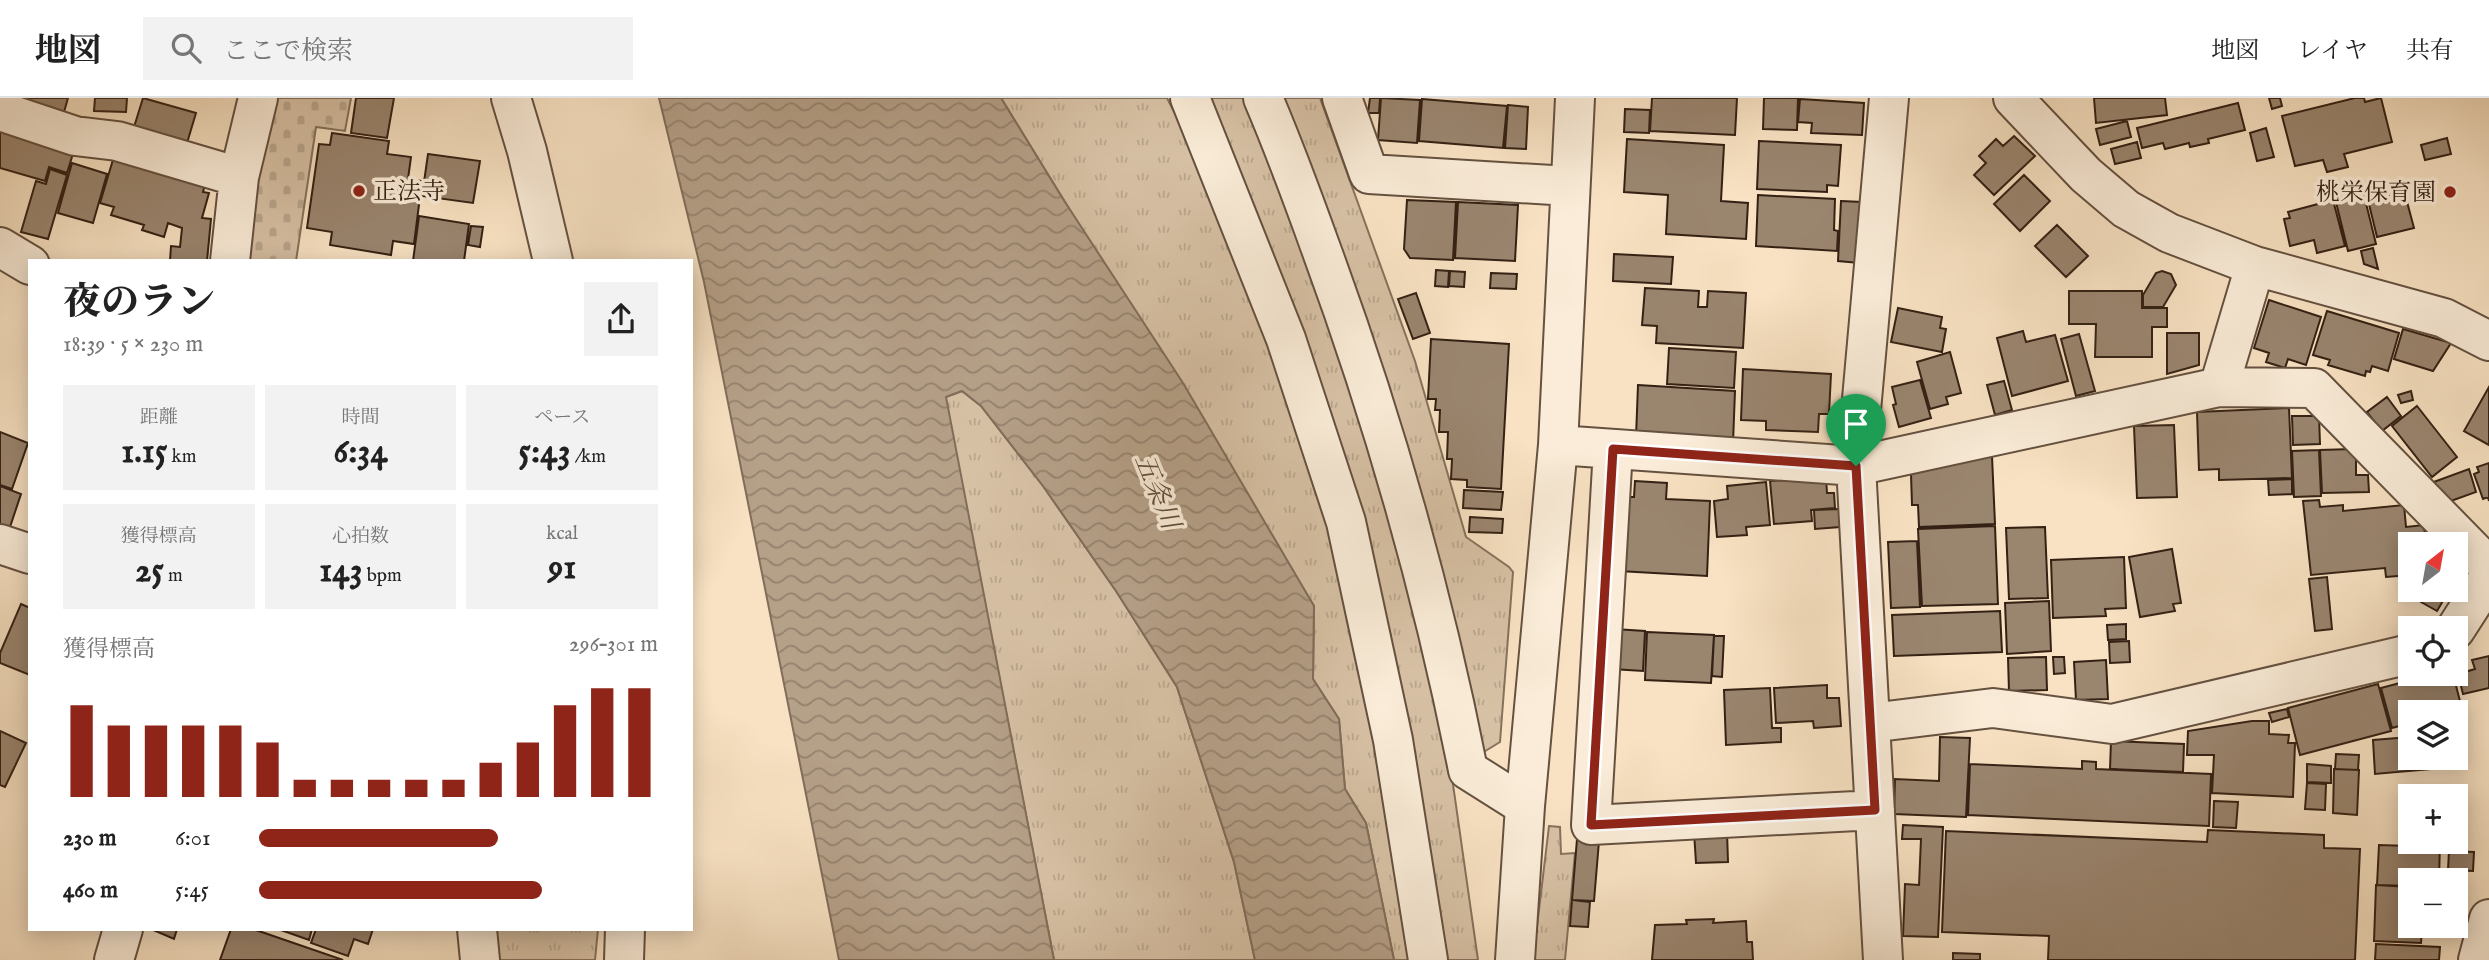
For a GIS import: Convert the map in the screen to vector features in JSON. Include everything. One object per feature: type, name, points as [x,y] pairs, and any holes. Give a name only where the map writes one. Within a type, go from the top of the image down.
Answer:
[{"type":"street","points":[[230,259],[239,177],[258,98]]},
{"type":"street","points":[[511,98],[554,259]]},
{"type":"street","points":[[1190,98],[1286,339],[1346,522],[1393,740],[1428,960]]},
{"type":"street","points":[[1263,98],[1349,324],[1405,500],[1452,687],[1468,771],[1525,806]]},
{"type":"street","points":[[1342,98],[1369,174],[1569,186]]},
{"type":"street","points":[[1515,960],[1525,806],[1559,445],[1575,98]]},
{"type":"street","points":[[1883,960],[1856,466],[1889,98]]},
{"type":"street","points":[[2012,98],[2086,175],[2126,209],[2169,233],[2255,266],[2444,318],[2489,341]]},
{"type":"street","points":[[0,111],[75,136],[117,141],[239,177]]},
{"type":"street","points":[[0,247],[28,264]]},
{"type":"street","points":[[2219,387],[2255,266]]},
{"type":"street","points":[[1559,445],[1856,466],[2219,387],[2314,388],[2489,567]]},
{"type":"street","points":[[1613,449],[1591,825],[1875,810]]},
{"type":"street","points":[[0,544],[28,553]]},
{"type":"street","points":[[2464,616],[2489,577]]},
{"type":"street","points":[[1870,723],[1993,709],[2112,724],[2398,657]]},
{"type":"street","points":[[2478,960],[2489,919]]},
{"type":"street","points":[[114,960],[122,931]]},
{"type":"street","points":[[477,931],[480,960]]},
{"type":"street","points":[[624,960],[625,931]]},
{"type":"green space","points":[[276,98],[351,98],[345,131],[316,127],[296,259],[247,259],[266,128]]},
{"type":"green space","points":[[1001,98],[1167,98],[1203,168],[1276,364],[1336,549],[1401,853],[1414,960],[1394,960],[1366,823],[1345,789],[1339,719],[1313,679],[1314,606]]},
{"type":"green space","points":[[1204,98],[1248,98],[1302,235],[1382,486],[1443,714],[1478,960],[1445,960],[1408,750]]},
{"type":"green space","points":[[1277,98],[1320,98],[1415,361],[1466,537],[1513,572],[1500,742],[1482,753]]},
{"type":"green space","points":[[962,391],[981,406],[1043,486],[1116,591],[1177,687],[1234,862],[1255,960],[1054,960],[945,397]]},
{"type":"green space","points":[[1549,826],[1560,827],[1561,854],[1575,853],[1565,960],[1533,960]]},
{"type":"green space","points":[[493,931],[598,931],[595,960],[497,960]]},
{"type":"water","name":"五条川","points":[[659,98],[1001,98],[1063,199],[1183,383],[1314,606],[1313,679],[1339,719],[1345,789],[1366,823],[1394,960],[1255,960],[1234,862],[1177,687],[1116,591],[1043,486],[981,406],[962,391],[946,397],[1054,960],[839,960],[704,282]]},
{"type":"building","points":[[19,98],[68,98],[64,112]]},
{"type":"building","points":[[95,98],[127,98],[126,112],[94,111]]},
{"type":"building","points":[[143,98],[196,113],[187,143],[134,127]]},
{"type":"building","points":[[356,98],[394,98],[387,138],[351,133]]},
{"type":"building","points":[[1370,98],[1380,98],[1379,113],[1368,113]]},
{"type":"building","points":[[1381,98],[1420,100],[1417,143],[1378,140]]},
{"type":"building","points":[[1652,98],[1737,98],[1735,135],[1650,131]]},
{"type":"building","points":[[1764,98],[1798,98],[1797,130],[1763,129]]},
{"type":"building","points":[[2094,98],[2165,98],[2167,115],[2096,123]]},
{"type":"building","points":[[2269,98],[2280,98],[2282,106],[2272,109]]},
{"type":"building","points":[[2364,98],[2365,102],[2381,98],[2392,142],[2344,154],[2348,167],[2327,172],[2323,160],[2295,166],[2282,116]]},
{"type":"building","points":[[1422,99],[1507,106],[1503,148],[1419,141]]},
{"type":"building","points":[[1800,99],[1864,103],[1862,135],[1811,133],[1812,123],[1798,122]]},
{"type":"building","points":[[2238,103],[2245,130],[2208,139],[2209,143],[2190,147],[2189,143],[2165,149],[2163,143],[2142,148],[2137,128]]},
{"type":"building","points":[[1508,105],[1528,107],[1526,149],[1505,148]]},
{"type":"building","points":[[1625,109],[1650,110],[1649,133],[1624,132]]},
{"type":"building","points":[[2127,121],[2131,137],[2100,145],[2096,129]]},
{"type":"building","points":[[0,125],[76,144],[67,173],[49,167],[45,181],[0,168]]},
{"type":"building","points":[[2266,128],[2274,157],[2257,161],[2250,133]]},
{"type":"building","points":[[332,133],[389,141],[387,154],[411,157],[408,179],[422,181],[414,244],[393,241],[391,255],[330,245],[332,232],[307,228],[319,144],[330,145]]},
{"type":"building","points":[[2014,136],[2035,156],[1994,195],[1974,175],[1986,163],[1979,156],[1996,139],[2003,146]]},
{"type":"building","points":[[2447,138],[2451,154],[2425,160],[2421,145]]},
{"type":"building","points":[[1627,139],[1724,145],[1721,201],[1748,203],[1746,239],[1666,234],[1668,195],[1624,192]]},
{"type":"building","points":[[1759,141],[1841,145],[1838,186],[1827,185],[1827,192],[1757,189]]},
{"type":"building","points":[[2137,142],[2141,158],[2115,164],[2111,149]]},
{"type":"building","points":[[115,153],[206,181],[203,192],[209,193],[202,218],[211,219],[207,259],[170,259],[171,246],[180,247],[182,228],[168,223],[164,237],[142,230],[144,225],[111,215],[114,207],[100,203]]},
{"type":"building","points":[[428,154],[480,161],[473,203],[422,196]]},
{"type":"building","points":[[72,163],[107,174],[93,223],[58,213]]},
{"type":"building","points":[[50,169],[67,175],[48,239],[21,232],[36,181],[46,184]]},
{"type":"building","points":[[2024,175],[2050,201],[2020,231],[1994,204]]},
{"type":"building","points":[[2402,183],[2414,228],[2377,237],[2366,192]]},
{"type":"building","points":[[2362,187],[2376,244],[2348,251],[2334,194]]},
{"type":"building","points":[[1758,195],[1835,199],[1834,230],[1838,231],[1837,251],[1756,246]]},
{"type":"building","points":[[1407,200],[1456,202],[1453,260],[1410,258],[1404,249]]},
{"type":"building","points":[[2333,200],[2345,246],[2317,253],[2314,240],[2290,246],[2284,219],[2290,218],[2288,212]]},
{"type":"building","points":[[1841,201],[1862,202],[1859,263],[1838,261]]},
{"type":"building","points":[[1458,202],[1518,205],[1515,261],[1455,258]]},
{"type":"building","points":[[419,216],[469,224],[464,259],[413,259]]},
{"type":"building","points":[[2057,225],[2088,256],[2066,277],[2035,246]]},
{"type":"building","points":[[471,226],[483,227],[480,247],[468,245]]},
{"type":"building","points":[[2373,248],[2378,269],[2364,264],[2361,251]]},
{"type":"building","points":[[1614,254],[1673,257],[1671,284],[1613,281]]},
{"type":"building","points":[[1436,270],[1449,271],[1448,287],[1435,286]]},
{"type":"building","points":[[1450,271],[1465,272],[1464,287],[1449,286]]},
{"type":"building","points":[[2162,271],[2171,274],[2176,285],[2163,307],[2143,307],[2143,295],[2156,273]]},
{"type":"building","points":[[1491,273],[1517,274],[1516,289],[1490,288]]},
{"type":"building","points":[[1645,288],[1699,291],[1698,307],[1707,307],[1708,291],[1746,293],[1743,348],[1656,343],[1657,326],[1642,325]]},
{"type":"building","points":[[2069,291],[2142,291],[2142,308],[2167,308],[2167,327],[2152,327],[2152,357],[2095,357],[2096,324],[2069,324]]},
{"type":"building","points":[[1416,293],[1430,333],[1413,339],[1398,299]]},
{"type":"building","points":[[2269,300],[2321,317],[2306,365],[2288,359],[2285,368],[2266,362],[2269,353],[2254,348]]},
{"type":"building","points":[[1898,308],[1942,317],[1940,328],[1946,329],[1942,352],[1891,342]]},
{"type":"building","points":[[2327,311],[2399,333],[2388,371],[2372,366],[2365,376],[2328,365],[2330,360],[2313,355]]},
{"type":"building","points":[[2403,329],[2451,343],[2433,371],[2394,359]]},
{"type":"building","points":[[2023,331],[2026,342],[2055,335],[2068,381],[2012,396],[1997,338]]},
{"type":"building","points":[[2167,333],[2199,333],[2199,365],[2167,374]]},
{"type":"building","points":[[2079,334],[2095,391],[2076,396],[2061,339]]},
{"type":"building","points":[[1431,339],[1509,344],[1501,489],[1467,487],[1467,480],[1451,479],[1452,459],[1447,459],[1448,432],[1439,432],[1440,410],[1435,410],[1436,399],[1428,399]]},
{"type":"building","points":[[1669,348],[1736,352],[1734,388],[1667,384]]},
{"type":"building","points":[[1950,352],[1961,393],[1946,397],[1948,404],[1930,409],[1917,362]]},
{"type":"building","points":[[1743,369],[1831,374],[1829,414],[1819,414],[1818,432],[1766,430],[1766,421],[1741,420]]},
{"type":"building","points":[[1920,380],[1931,418],[1899,427],[1893,405],[1896,404],[1892,387]]},
{"type":"building","points":[[2004,381],[2012,410],[1995,415],[1987,385]]},
{"type":"building","points":[[1638,385],[1735,391],[1733,443],[1636,437]]},
{"type":"building","points":[[2489,387],[2489,445],[2464,431]]},
{"type":"building","points":[[2411,391],[2413,400],[2401,403],[2398,395]]},
{"type":"building","points":[[2387,397],[2401,416],[2382,431],[2367,412]]},
{"type":"building","points":[[2417,406],[2457,457],[2432,477],[2392,426]]},
{"type":"building","points":[[2289,408],[2292,478],[2219,480],[2219,469],[2199,470],[2197,412]]},
{"type":"building","points":[[2292,416],[2319,416],[2320,444],[2293,445]]},
{"type":"building","points":[[2174,425],[2177,497],[2137,498],[2134,426]]},
{"type":"building","points":[[0,432],[28,443],[12,489],[0,485]]},
{"type":"building","points":[[2352,449],[2352,455],[2356,455],[2356,475],[2368,475],[2369,492],[2322,493],[2320,450]]},
{"type":"building","points":[[2319,450],[2321,496],[2294,497],[2292,451]]},
{"type":"building","points":[[1992,456],[1995,524],[1919,527],[1918,505],[1912,505],[1911,474]]},
{"type":"building","points":[[2489,463],[2489,501],[2488,497],[2483,499],[2474,474],[2479,472],[2477,467]]},
{"type":"building","points":[[2469,469],[2476,492],[2448,502],[2431,483]]},
{"type":"building","points":[[1826,477],[1827,493],[1834,493],[1835,508],[1811,510],[1812,521],[1774,524],[1770,481]]},
{"type":"building","points":[[2292,479],[2292,494],[2269,495],[2268,480]]},
{"type":"building","points":[[1635,481],[1667,483],[1666,499],[1710,501],[1707,576],[1619,571],[1623,497],[1634,497]]},
{"type":"building","points":[[1766,482],[1770,525],[1746,527],[1747,535],[1717,537],[1714,501],[1728,499],[1727,486]]},
{"type":"building","points":[[0,486],[21,494],[7,536],[0,533]]},
{"type":"building","points":[[1464,490],[1503,492],[1501,510],[1463,508]]},
{"type":"building","points":[[2319,500],[2320,507],[2343,505],[2343,511],[2404,505],[2406,527],[2424,525],[2425,532],[2398,532],[2398,576],[2386,577],[2385,568],[2311,575],[2303,501]]},
{"type":"building","points":[[1839,509],[1840,527],[1815,529],[1814,510]]},
{"type":"building","points":[[1470,517],[1503,519],[1502,533],[1469,532]]},
{"type":"building","points":[[1995,526],[1998,604],[1922,606],[1918,529]]},
{"type":"building","points":[[2045,527],[2048,598],[2009,599],[2006,528]]},
{"type":"building","points":[[1917,541],[1920,607],[1891,608],[1888,542]]},
{"type":"building","points":[[2172,549],[2181,603],[2173,604],[2175,611],[2140,617],[2129,557]]},
{"type":"building","points":[[2124,557],[2126,608],[2105,609],[2106,616],[2053,618],[2051,560]]},
{"type":"building","points":[[2327,577],[2332,629],[2315,631],[2309,579]]},
{"type":"building","points":[[2049,601],[2051,651],[2007,654],[2005,603]]},
{"type":"building","points":[[2421,602],[2442,602],[2437,611]]},
{"type":"building","points":[[21,604],[28,607],[28,674],[0,663],[0,653]]},
{"type":"building","points":[[2000,611],[2002,652],[1894,656],[1892,615]]},
{"type":"building","points":[[2126,624],[2126,639],[2108,640],[2107,625]]},
{"type":"building","points":[[1614,629],[1645,631],[1643,671],[1612,669]]},
{"type":"building","points":[[1647,632],[1714,635],[1711,683],[1645,680]]},
{"type":"building","points":[[1714,636],[1724,636],[1722,677],[1712,676]]},
{"type":"building","points":[[2129,641],[2130,662],[2110,663],[2109,642]]},
{"type":"building","points":[[2489,656],[2489,688],[2463,694],[2461,686],[2468,686],[2468,671],[2475,669],[2472,660]]},
{"type":"building","points":[[2046,657],[2047,690],[2009,691],[2008,658]]},
{"type":"building","points":[[2053,657],[2064,657],[2065,673],[2054,674]]},
{"type":"building","points":[[2106,660],[2108,699],[2076,700],[2074,662]]},
{"type":"building","points":[[2378,684],[2391,731],[2300,755],[2288,708]]},
{"type":"building","points":[[2398,684],[2398,686],[2456,686],[2460,700],[2398,700],[2398,726],[2392,728],[2381,688]]},
{"type":"building","points":[[1827,685],[1827,698],[1839,698],[1841,726],[1814,728],[1813,721],[1776,723],[1774,688]]},
{"type":"building","points":[[1770,688],[1772,728],[1781,728],[1781,742],[1726,745],[1724,690]]},
{"type":"building","points":[[2287,709],[2289,717],[2272,722],[2269,713]]},
{"type":"building","points":[[2269,721],[2269,734],[2289,735],[2288,743],[2295,743],[2293,797],[2212,793],[2214,755],[2187,755],[2188,731]]},
{"type":"building","points":[[0,731],[26,743],[5,787],[0,785]]},
{"type":"building","points":[[1940,737],[1970,738],[1966,817],[1894,814],[1895,779],[1939,781]]},
{"type":"building","points":[[2398,738],[2398,770],[2419,770],[2375,774],[2373,740]]},
{"type":"building","points":[[2111,741],[2184,744],[2183,772],[2110,769]]},
{"type":"building","points":[[2336,754],[2359,755],[2358,770],[2335,769]]},
{"type":"building","points":[[2082,761],[2096,762],[2096,769],[2211,774],[2209,826],[1968,815],[1970,764],[2082,769]]},
{"type":"building","points":[[2307,764],[2331,766],[2331,783],[2307,782]]},
{"type":"building","points":[[2334,769],[2359,770],[2357,815],[2333,813]]},
{"type":"building","points":[[2307,783],[2326,784],[2325,810],[2305,809]]},
{"type":"building","points":[[2214,801],[2238,802],[2236,828],[2213,827]]},
{"type":"building","points":[[1903,825],[1943,827],[1938,937],[1903,936],[1905,884],[1919,885],[1921,839],[1902,839]]},
{"type":"building","points":[[2208,830],[2324,835],[2324,848],[2360,849],[2355,960],[2048,960],[2049,936],[1942,932],[1946,831],[2207,842]]},
{"type":"building","points":[[1727,831],[1728,862],[1696,863],[1694,832]]},
{"type":"building","points":[[1577,839],[1599,841],[1594,901],[1572,900]]},
{"type":"building","points":[[2379,845],[2398,846],[2398,854],[2440,854],[2439,868],[2398,868],[2398,886],[2377,885]]},
{"type":"building","points":[[2474,852],[2473,871],[2468,871],[2468,868],[2448,868],[2449,854]]},
{"type":"building","points":[[2376,885],[2398,886],[2398,938],[2421,938],[2421,943],[2374,941]]},
{"type":"building","points":[[1572,900],[1590,902],[1588,927],[1570,926]]},
{"type":"building","points":[[1714,919],[1713,923],[1746,921],[1747,942],[1752,942],[1753,960],[1652,960],[1655,925],[1687,924],[1686,920]]},
{"type":"building","points":[[156,931],[176,931],[174,939]]},
{"type":"building","points":[[230,931],[259,931],[343,960],[220,960]]},
{"type":"building","points":[[284,931],[311,931],[309,940]]},
{"type":"building","points":[[315,931],[372,931],[368,944],[354,939],[348,956],[311,943]]},
{"type":"building","points":[[2376,944],[2440,947],[2439,960],[2375,960]]},
{"type":"building","points":[[1953,953],[1980,954],[1980,960],[1953,960]]},
{"type":"place","name":"正法寺","points":[[359,191]]},
{"type":"place","name":"桃栄保育園","points":[[2450,192]]},
{"type":"route","points":[[1613,449],[1856,466],[1875,810],[1591,825],[1613,449]]}]
